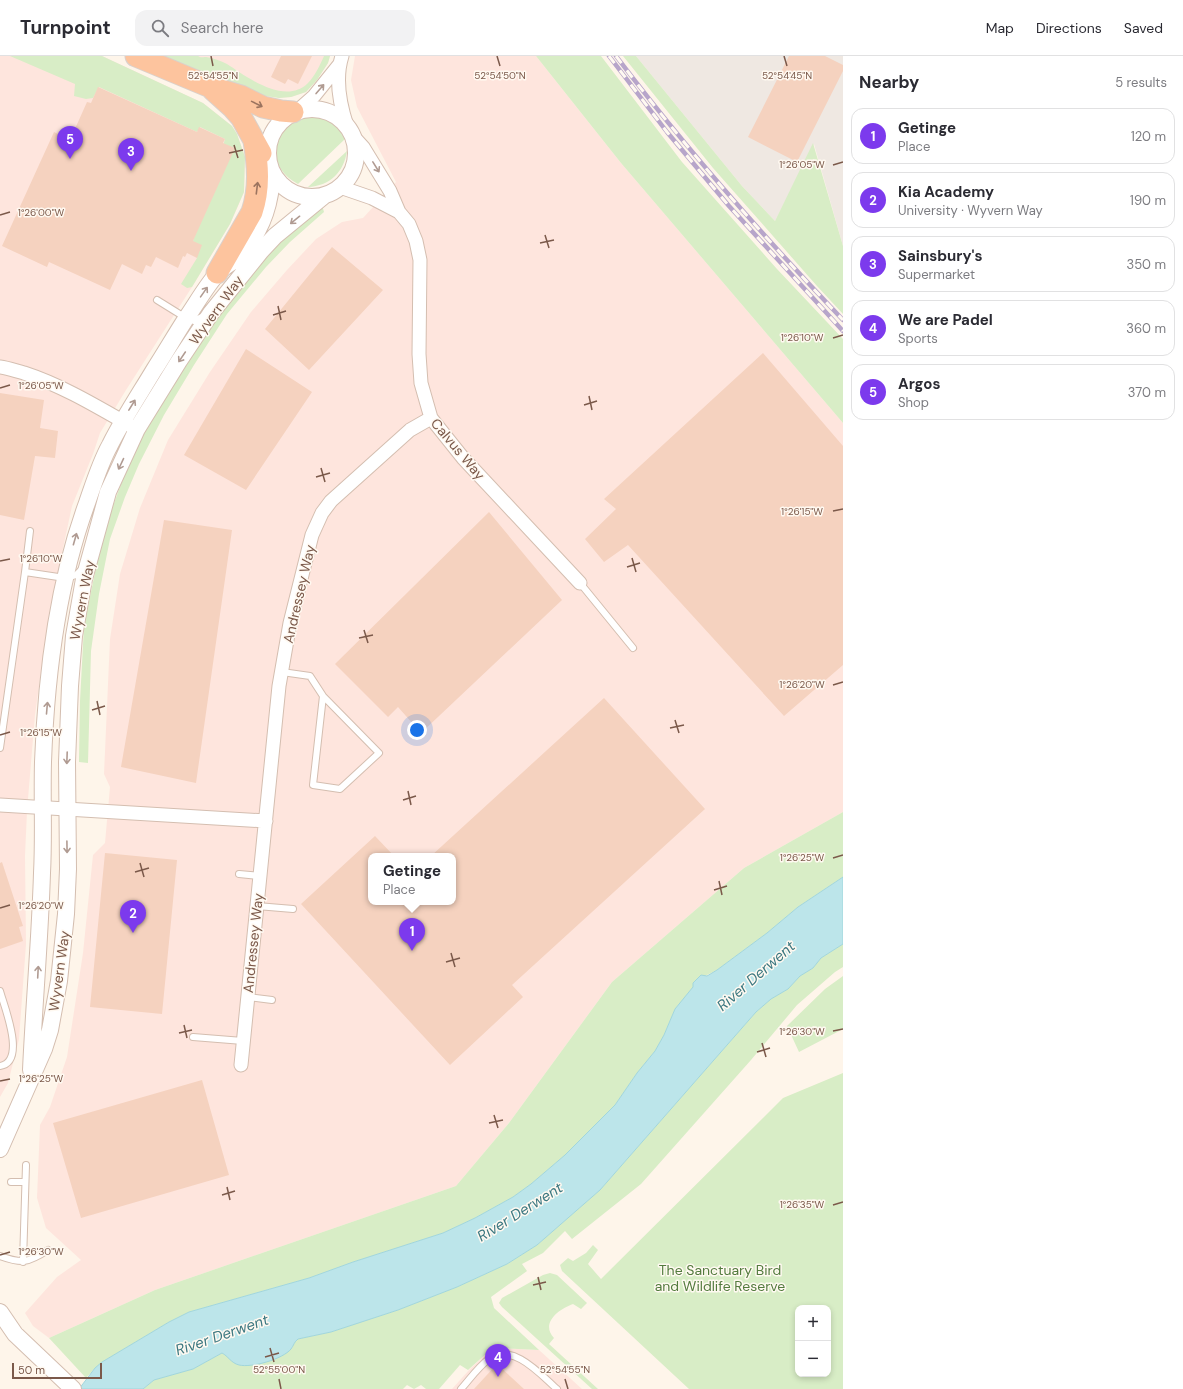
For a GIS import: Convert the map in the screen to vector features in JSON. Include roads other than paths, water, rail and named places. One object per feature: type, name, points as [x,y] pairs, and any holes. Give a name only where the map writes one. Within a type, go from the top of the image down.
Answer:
[{"type":"highway","points":[[136,56],[208,86],[225,90],[271,110],[295,111]]},
{"type":"highway","points":[[208,86],[233,108],[240,117],[248,128],[271,171]]},
{"type":"highway","points":[[218,273],[252,212],[255,203],[258,182],[258,163],[254,141]]},
{"type":"street","points":[[341,60],[340,93],[342,110],[350,131],[356,154],[355,164],[352,173],[340,187],[325,195],[308,197],[299,196],[290,192],[277,180],[271,171],[269,155],[271,140],[281,122],[314,96],[341,60]]},
{"type":"street","points":[[295,111],[313,108],[322,109],[340,119],[363,147],[390,191],[399,212]]},
{"type":"street","name":"Wyvern Way","points":[[31,1077],[39,949],[45,729],[50,669],[57,623],[74,541],[92,487],[109,446],[122,421],[186,318],[218,273],[237,258],[257,233],[268,208],[271,190],[271,171]]},
{"type":"street","points":[[340,187],[372,198],[399,212]]},
{"type":"street","name":"Wyvern Way","points":[[0,1149],[44,1049],[50,1030],[58,981],[66,914],[68,869],[67,808],[70,686],[74,636],[84,579],[108,492],[137,429],[211,313],[260,252],[275,236],[325,195]]},
{"type":"street","name":"Calvus Way","points":[[399,212],[409,224],[416,241],[420,260],[419,354],[421,383],[431,418],[463,458],[580,583]]},
{"type":"street","points":[[0,367],[38,378],[56,386],[137,429]]},
{"type":"street","name":"Andressey Way","points":[[241,1065],[282,672],[290,623],[312,535],[322,513],[331,501],[410,430],[431,418]]},
{"type":"street","points":[[0,805],[266,821]]},
{"type":"street","name":"Wyvern Way","points":[[0,1124],[17,1110]]},
{"type":"street","points":[[0,1312],[17,1336],[73,1389]]},
{"type":"street","points":[[0,1326],[17,1336]]},
{"type":"lane","points":[[157,300],[186,318],[194,321],[211,313]]},
{"type":"lane","points":[[0,748],[30,531]]},
{"type":"lane","points":[[25,572],[66,578],[76,575],[89,560]]},
{"type":"lane","points":[[580,583],[633,648]]},
{"type":"lane","points":[[282,672],[310,676],[323,696],[379,753],[340,789],[313,785],[323,696]]},
{"type":"lane","points":[[239,874],[260,876]]},
{"type":"lane","points":[[257,906],[293,909]]},
{"type":"lane","points":[[0,992],[12,1031],[13,1047],[8,1061],[4,1065],[0,1066]]},
{"type":"lane","points":[[248,997],[272,1000]]},
{"type":"lane","points":[[193,1036],[244,1041]]},
{"type":"lane","points":[[23,1262],[26,1165]]},
{"type":"lane","points":[[11,1182],[25,1182]]},
{"type":"lane","points":[[0,1256],[15,1262],[23,1262],[36,1258],[48,1250]]},
{"type":"lane","points":[[461,1389],[489,1359],[502,1355],[517,1356],[524,1360],[557,1389]]},
{"type":"water","name":"River Derwent","points":[[843,877],[843,944],[821,958],[813,968],[800,976],[788,989],[771,999],[756,1012],[600,1190],[537,1245],[507,1264],[457,1287],[398,1310],[331,1332],[298,1339],[287,1353],[267,1362],[245,1366],[239,1365],[234,1363],[222,1353],[193,1369],[154,1380],[143,1389],[79,1389],[95,1368],[102,1362],[169,1322],[189,1312],[309,1278],[443,1233],[475,1218],[513,1197],[565,1155],[615,1105],[637,1073],[655,1051],[664,1035],[675,1009],[693,987],[693,983],[701,975],[707,976],[717,970],[767,933],[798,907]]},
{"type":"railway","points":[[609,56],[667,132],[729,206],[843,331]]},
{"type":"railway","points":[[616,56],[697,158],[843,320]]},
{"type":"place","name":"Argos","points":[[70,159]]},
{"type":"place","name":"Sainsbury's","points":[[131,171]]},
{"type":"place","name":"Kia Academy","points":[[133,933]]},
{"type":"place","name":"Getinge","points":[[412,951]]},
{"type":"place","name":"We are Padel","points":[[498,1377]]},
{"type":"park label","name":"The Sanctuary Bird and Wildlife Reserve","points":[[720,1278]]}]
